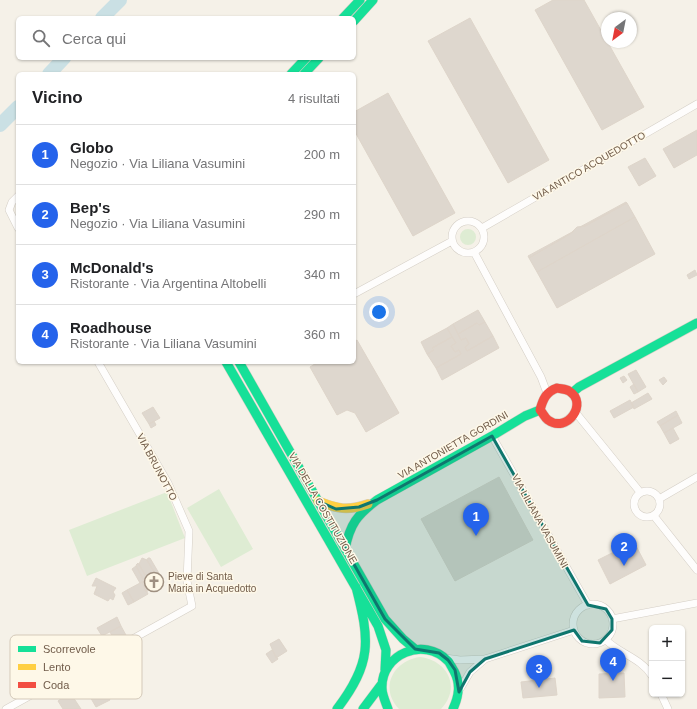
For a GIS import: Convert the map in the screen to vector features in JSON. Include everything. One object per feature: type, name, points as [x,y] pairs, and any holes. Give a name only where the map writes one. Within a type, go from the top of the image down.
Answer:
[{"type":"main road","points":[[345,16],[360,0]]},
{"type":"main road","points":[[356,18],[373,0]]},
{"type":"main road","points":[[293,72],[304,60]]},
{"type":"main road","points":[[306,72],[317,60]]},
{"type":"main road","points":[[572,393],[579,387],[697,323]]},
{"type":"main road","name":"VIA DELLA COSTITUZIONE","points":[[227,364],[378,626],[386,650],[385,670],[381,685]]},
{"type":"main road","points":[[240,364],[385,619],[398,635],[415,649]]},
{"type":"main road","points":[[556,388],[562,388],[572,393],[576,401],[576,413],[570,420],[558,423],[549,420],[540,410],[544,397],[547,393],[556,388]]},
{"type":"main road","name":"VIA ANTONIETTA GORDINI","points":[[345,549],[348,531],[354,520],[361,512],[377,500],[525,416],[540,410]]},
{"type":"main road","name":"VIA ANTONIETTA GORDINI","points":[[318,501],[336,509],[348,509],[359,507],[377,500]]},
{"type":"main road","points":[[337,709],[354,687],[365,655],[366,630],[356,587]]},
{"type":"main road","points":[[385,670],[390,662],[406,651],[427,649],[439,653],[455,670],[459,681],[459,692],[456,703],[452,709]]},
{"type":"main road","points":[[363,709],[381,685]]},
{"type":"main road","points":[[381,685],[382,699],[388,709]]},
{"type":"street","name":"VIA ANTICO ACQUEDOTTO","points":[[482,228],[697,104]]},
{"type":"street","points":[[16,198],[12,202],[9,210],[16,224]]},
{"type":"street","points":[[469,220],[474,221],[482,228],[484,239],[479,248],[474,252],[469,253],[459,250],[452,241],[453,231],[459,223],[469,220]]},
{"type":"street","points":[[356,293],[452,241]]},
{"type":"street","points":[[474,252],[541,377],[547,393]]},
{"type":"street","name":"VIA BRUNOTTO","points":[[99,364],[168,484],[189,531],[187,581],[192,606],[140,635]]},
{"type":"street","points":[[576,413],[640,492]]},
{"type":"street","name":"VIA LILIANA VASUMINI","points":[[492,436],[588,605]]},
{"type":"street","points":[[659,498],[697,477]]},
{"type":"street","points":[[644,490],[653,492],[659,498],[660,506],[654,516],[645,517],[635,511],[633,502],[640,492],[644,490]]},
{"type":"street","points":[[654,516],[697,570]]},
{"type":"street","points":[[612,619],[697,603]]},
{"type":"street","points":[[594,604],[606,609],[612,619],[612,630],[606,640],[600,643],[588,643],[577,636],[574,630],[575,617],[578,612],[588,605],[594,604]]},
{"type":"street","points":[[444,657],[460,660],[485,659],[574,630]]},
{"type":"street","points":[[606,640],[611,645],[639,661],[649,671]]},
{"type":"street","points":[[459,692],[470,672],[485,659]]},
{"type":"street","points":[[662,697],[668,709]]},
{"type":"street","name":"VIA BRUNOTTO","points":[[6,709],[24,699]]},
{"type":"highlighted area","points":[[492,436],[588,605],[606,609],[612,619],[612,630],[600,643],[582,641],[574,630],[485,659],[470,672],[459,692],[455,670],[448,660],[439,653],[415,649],[385,619],[318,501],[336,509],[359,507],[377,500]]},
{"type":"green space","points":[[468,229],[474,231],[476,237],[474,243],[468,245],[462,243],[460,237],[462,231]]},
{"type":"green space","points":[[219,489],[253,549],[221,567],[187,508]]},
{"type":"green space","points":[[167,492],[185,538],[87,576],[69,530]]},
{"type":"green space","points":[[420,657],[430,659],[438,663],[444,669],[451,684],[447,701],[441,709],[399,709],[393,701],[390,693],[392,677],[396,670],[403,664]]},
{"type":"building","points":[[553,0],[584,0],[601,30],[601,48],[611,48],[644,107],[602,130],[535,10]]},
{"type":"building","points":[[470,18],[549,160],[508,183],[428,41]]},
{"type":"building","points":[[388,93],[455,213],[413,236],[356,134],[356,111]]},
{"type":"building","points":[[697,130],[697,155],[674,168],[663,149]]},
{"type":"building","points":[[645,158],[656,176],[639,186],[628,167]]},
{"type":"building","points":[[626,202],[627,203],[585,226],[580,227]]},
{"type":"building","points":[[627,203],[635,217],[537,272],[529,258],[570,234],[577,227],[585,226]]},
{"type":"building","points":[[635,217],[655,254],[557,308],[537,272]]},
{"type":"building","points":[[574,231],[570,234],[529,258],[528,256]]},
{"type":"building","points":[[695,270],[697,275],[689,279],[687,275]]},
{"type":"building","points":[[381,307],[384,312],[376,317],[373,312]]},
{"type":"building","points":[[478,310],[485,322],[479,325],[477,323],[458,334],[453,324]]},
{"type":"building","points":[[485,322],[493,336],[467,351],[465,347],[469,344],[466,338],[461,340],[458,334],[477,323],[479,325]]},
{"type":"building","points":[[453,324],[461,340],[466,338],[469,344],[465,347],[467,351],[493,336],[499,348],[442,380],[436,368],[461,354],[459,350],[455,352],[451,346],[456,343],[447,328]]},
{"type":"building","points":[[447,328],[452,337],[432,348],[434,350],[427,354],[421,342]]},
{"type":"building","points":[[452,337],[456,343],[451,346],[455,352],[459,350],[461,354],[436,368],[427,354],[434,350],[432,348]]},
{"type":"building","points":[[357,340],[399,413],[366,432],[355,413],[347,410],[337,415],[310,367],[315,364],[356,364]]},
{"type":"building","points":[[636,370],[646,387],[638,392],[628,374]]},
{"type":"building","points":[[624,376],[627,380],[623,383],[620,378]]},
{"type":"building","points":[[664,377],[667,381],[663,385],[659,380]]},
{"type":"building","points":[[634,384],[638,392],[634,394],[630,387]]},
{"type":"building","points":[[648,393],[652,399],[634,409],[631,403]]},
{"type":"building","points":[[630,400],[634,407],[614,418],[610,411]]},
{"type":"building","points":[[153,407],[160,418],[149,424],[142,413]]},
{"type":"building","points":[[676,411],[678,415],[660,426],[657,422]]},
{"type":"building","points":[[678,415],[682,423],[664,433],[660,426]]},
{"type":"building","points":[[154,421],[156,425],[151,428],[149,424]]},
{"type":"building","points":[[673,428],[679,439],[670,444],[664,433]]},
{"type":"building","points":[[499,477],[533,540],[455,581],[421,519]]},
{"type":"building","points":[[634,542],[646,565],[610,584],[598,560]]},
{"type":"building","points":[[142,558],[147,560],[157,577],[149,582],[139,564]]},
{"type":"building","points":[[150,558],[160,575],[157,577],[147,560]]},
{"type":"building","points":[[138,563],[149,582],[145,587],[142,582],[144,581],[136,565]]},
{"type":"building","points":[[136,566],[144,581],[140,583],[132,569]]},
{"type":"building","points":[[96,578],[116,588],[113,592],[115,595],[113,600],[110,598],[108,601],[94,594],[97,586],[92,586]]},
{"type":"building","points":[[142,582],[148,594],[134,602],[127,590]]},
{"type":"building","points":[[148,585],[151,589],[146,592],[144,587]]},
{"type":"building","points":[[127,590],[134,602],[128,605],[122,593]]},
{"type":"building","points":[[117,617],[121,626],[104,635],[101,635],[97,628]]},
{"type":"building","points":[[121,626],[126,635],[112,635],[110,632]]},
{"type":"building","points":[[279,639],[287,651],[276,658],[270,644]]},
{"type":"building","points":[[272,650],[278,659],[272,663],[266,654]]},
{"type":"building","points":[[624,673],[625,697],[599,698],[599,674]]},
{"type":"building","points":[[555,678],[557,695],[523,698],[521,682]]},
{"type":"building","points":[[61,699],[74,699],[81,709],[63,709],[58,701]]},
{"type":"building","points":[[91,699],[109,699],[110,700],[96,707]]},
{"type":"waterway","points":[[104,16],[120,0]]},
{"type":"waterway","points":[[51,72],[62,60]]},
{"type":"waterway","points":[[0,125],[16,109]]},
{"type":"traffic: fast","points":[[345,16],[360,0]]},
{"type":"traffic: fast","points":[[356,19],[373,0]]},
{"type":"traffic: fast","points":[[293,72],[304,60]]},
{"type":"traffic: fast","points":[[306,72],[317,60]]},
{"type":"traffic: fast","points":[[572,393],[579,387],[697,323]]},
{"type":"traffic: fast","points":[[227,364],[378,626],[386,650],[385,670]]},
{"type":"traffic: fast","points":[[240,364],[385,619],[403,639],[415,649]]},
{"type":"traffic: fast","points":[[345,549],[349,533],[355,521],[364,510],[377,500],[525,416],[540,410]]},
{"type":"traffic: fast","points":[[337,709],[357,678],[365,651],[364,622],[356,587]]},
{"type":"traffic: fast","points":[[388,709],[382,691],[384,676],[389,666],[396,658],[406,652],[416,650],[427,650],[438,654],[450,663],[458,681],[458,695],[453,709]]},
{"type":"traffic: fast","points":[[363,709],[381,685]]},
{"type":"traffic: slow","points":[[318,501],[331,506],[343,508],[354,508],[368,504]]},
{"type":"traffic: jam","points":[[557,388],[569,391],[575,396],[577,403],[573,415],[562,423],[555,423],[548,420],[540,410],[542,402],[546,396],[557,388]]},
{"type":"place","name":"Globo","points":[[476,536]]},
{"type":"place","name":"Bep's","points":[[624,566]]},
{"type":"place","name":"Pieve di Santa Maria in Acquedotto","points":[[154,582]]},
{"type":"place","name":"Roadhouse","points":[[613,681]]},
{"type":"place","name":"McDonald's","points":[[539,688]]}]
